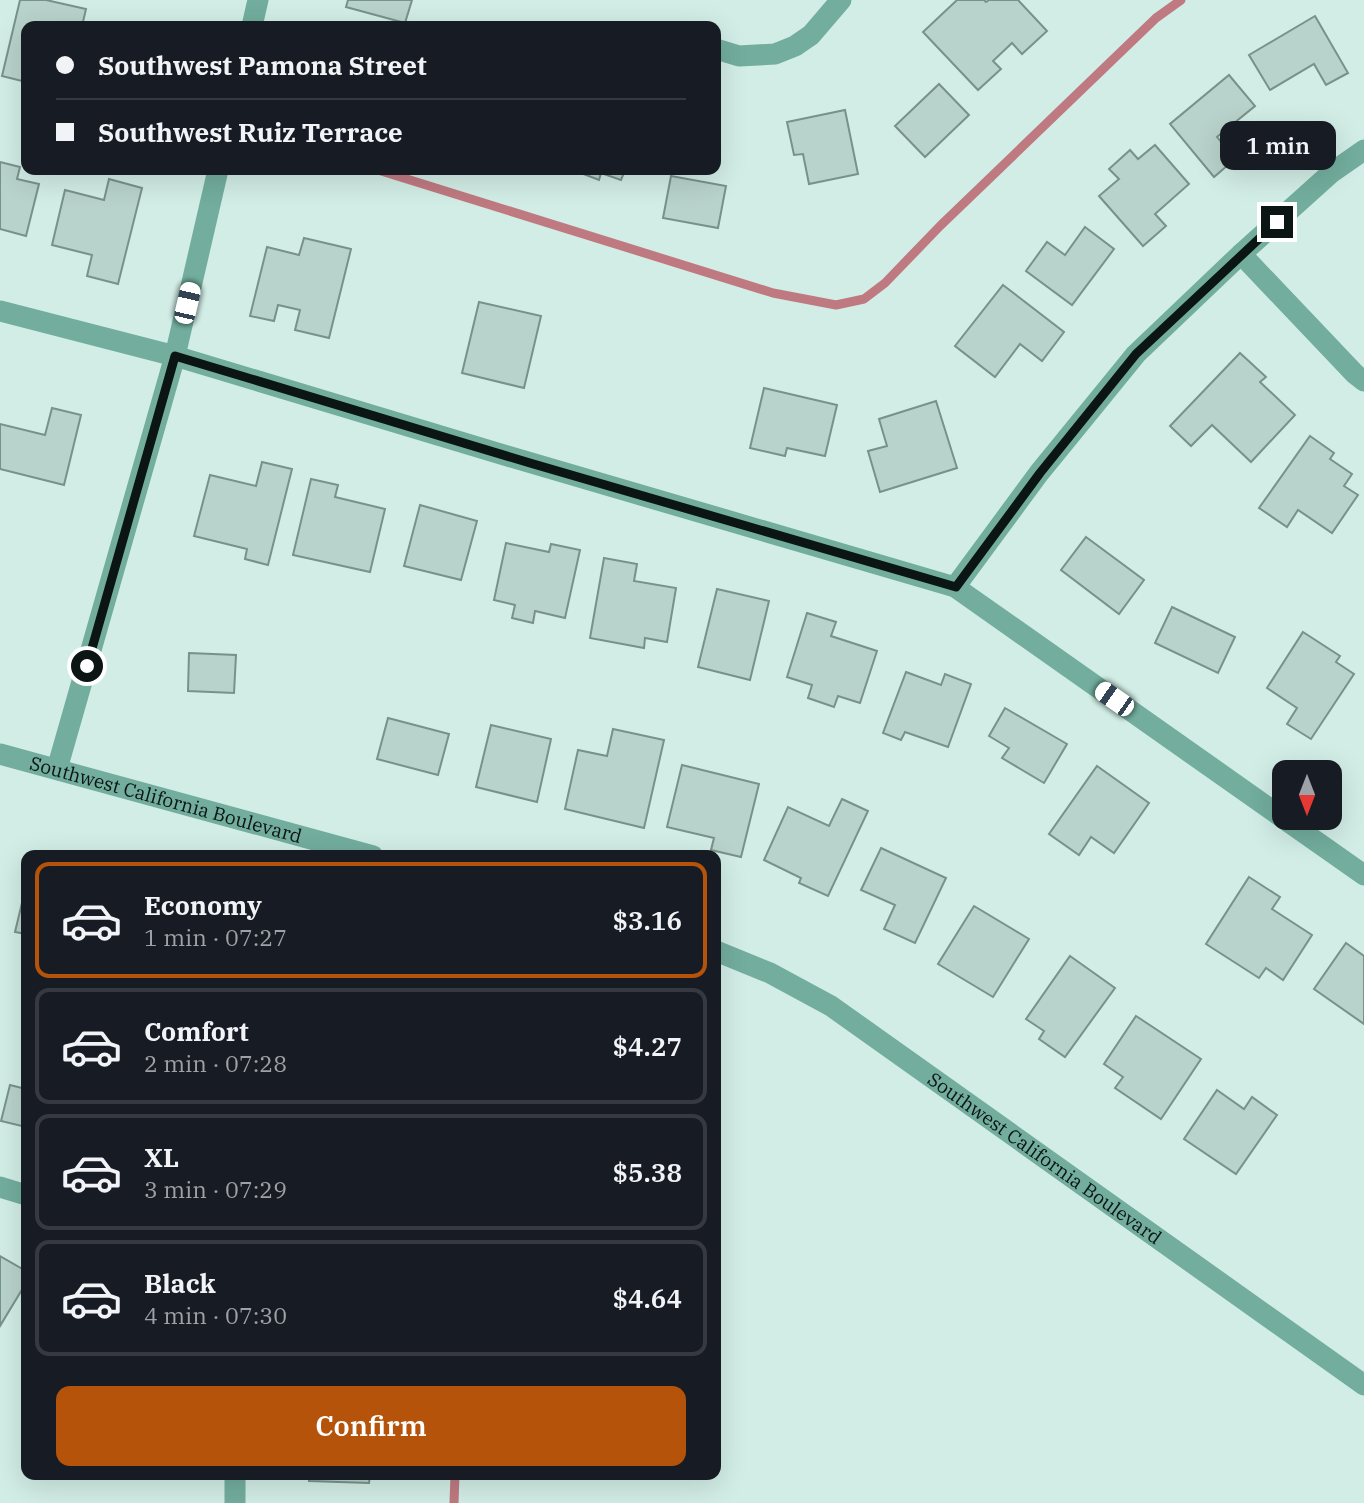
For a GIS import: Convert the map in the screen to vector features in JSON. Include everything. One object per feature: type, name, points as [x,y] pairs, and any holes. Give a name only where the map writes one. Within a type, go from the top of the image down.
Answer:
[{"type":"street","points":[[253,21],[258,0]]},
{"type":"street","points":[[721,51],[739,56],[775,54],[795,46],[811,35],[841,0]]},
{"type":"street","points":[[956,587],[1040,473],[1136,354],[1331,173],[1364,150]]},
{"type":"street","points":[[57,769],[175,356],[217,175]]},
{"type":"street","points":[[1241,254],[1364,381]]},
{"type":"street","points":[[0,311],[175,356],[956,587],[1364,875]]},
{"type":"street","name":"Southwest California Boulevard","points":[[0,754],[351,850]]},
{"type":"street","name":"Southwest California Boulevard","points":[[721,953],[770,973],[831,1006],[1364,1385]]},
{"type":"street","points":[[0,1187],[21,1193]]},
{"type":"street","points":[[235,1480],[235,1503]]},
{"type":"building","points":[[20,0],[46,0],[86,9],[83,21],[21,21],[21,81],[2,76]]},
{"type":"building","points":[[348,0],[412,0],[406,21],[346,7]]},
{"type":"building","points":[[957,0],[1018,0],[1047,31],[1022,54],[1012,43],[993,61],[1001,69],[978,90],[923,32]]},
{"type":"building","points":[[1315,16],[1348,73],[1326,85],[1314,64],[1270,90],[1249,55]]},
{"type":"building","points":[[1229,75],[1255,106],[1217,137],[1235,159],[1214,177],[1170,124]]},
{"type":"building","points":[[939,84],[969,115],[925,157],[895,126]]},
{"type":"building","points":[[845,110],[858,174],[809,184],[803,154],[794,155],[787,122]]},
{"type":"building","points":[[1155,145],[1189,184],[1155,214],[1166,226],[1143,246],[1099,196],[1119,179],[1109,169],[1130,150],[1138,159]]},
{"type":"building","points":[[0,162],[20,167],[17,179],[39,184],[26,236],[0,229]]},
{"type":"building","points":[[586,175],[600,175],[599,180]]},
{"type":"building","points":[[607,175],[623,175],[621,180]]},
{"type":"building","points":[[671,176],[726,186],[718,228],[663,218]]},
{"type":"building","points":[[109,179],[142,188],[118,284],[87,276],[92,255],[52,245],[65,190],[104,200]]},
{"type":"building","points":[[1085,227],[1114,249],[1072,305],[1026,271],[1047,242],[1065,255]]},
{"type":"building","points":[[304,238],[351,249],[329,338],[295,330],[300,310],[278,305],[274,321],[250,316],[267,247],[299,255]]},
{"type":"building","points":[[1003,285],[1064,332],[1042,361],[1020,344],[995,377],[955,346]]},
{"type":"building","points":[[479,302],[541,316],[524,388],[462,373]]},
{"type":"building","points":[[1240,353],[1266,377],[1260,382],[1295,415],[1251,462],[1212,425],[1191,446],[1170,426]]},
{"type":"building","points":[[764,388],[837,405],[825,456],[787,448],[785,456],[750,448]]},
{"type":"building","points":[[936,401],[957,468],[880,492],[868,451],[887,446],[879,419]]},
{"type":"building","points":[[52,408],[81,415],[64,485],[0,469],[0,424],[45,435]]},
{"type":"building","points":[[1310,436],[1334,453],[1330,459],[1352,474],[1344,486],[1358,495],[1332,533],[1298,510],[1287,527],[1259,508]]},
{"type":"building","points":[[262,462],[292,469],[268,565],[245,559],[247,549],[194,536],[210,475],[256,486]]},
{"type":"building","points":[[311,479],[338,485],[335,497],[385,509],[370,572],[293,555]]},
{"type":"building","points":[[420,505],[477,521],[461,580],[404,566]]},
{"type":"building","points":[[1086,537],[1144,580],[1119,614],[1061,570]]},
{"type":"building","points":[[506,543],[549,552],[551,544],[580,550],[565,618],[535,611],[533,623],[512,618],[515,605],[494,600]]},
{"type":"building","points":[[604,558],[637,564],[634,581],[676,588],[667,642],[645,638],[644,648],[590,638]]},
{"type":"building","points":[[717,589],[769,601],[750,680],[698,667]]},
{"type":"building","points":[[1172,607],[1235,637],[1218,673],[1155,643]]},
{"type":"building","points":[[807,613],[836,622],[831,636],[877,651],[860,703],[838,696],[834,707],[808,698],[812,685],[787,677]]},
{"type":"building","points":[[1303,632],[1340,656],[1336,662],[1354,674],[1311,739],[1287,724],[1297,708],[1267,688]]},
{"type":"building","points":[[189,653],[236,655],[234,693],[188,691]]},
{"type":"building","points":[[906,672],[941,685],[945,674],[971,684],[948,747],[905,732],[901,740],[883,733]]},
{"type":"building","points":[[1005,708],[1067,744],[1044,783],[1002,758],[1009,748],[989,736]]},
{"type":"building","points":[[388,718],[449,734],[438,775],[377,759]]},
{"type":"building","points":[[491,725],[551,739],[537,802],[476,787]]},
{"type":"building","points":[[613,729],[664,740],[644,828],[565,809],[578,750],[607,756]]},
{"type":"building","points":[[682,765],[759,784],[741,857],[721,852],[721,850],[711,850],[714,838],[667,827]]},
{"type":"building","points":[[1097,766],[1149,803],[1114,853],[1091,837],[1079,855],[1049,834]]},
{"type":"building","points":[[842,799],[868,811],[828,896],[799,883],[801,878],[764,860],[788,807],[829,826]]},
{"type":"building","points":[[881,848],[946,878],[915,943],[884,929],[895,905],[861,890]]},
{"type":"building","points":[[1249,877],[1280,897],[1272,909],[1312,935],[1283,980],[1266,968],[1259,978],[1206,944]]},
{"type":"building","points":[[974,906],[1029,939],[993,997],[938,964]]},
{"type":"building","points":[[21,907],[21,933],[15,932]]},
{"type":"building","points":[[1346,943],[1364,956],[1364,1024],[1314,989]]},
{"type":"building","points":[[1070,956],[1115,988],[1065,1057],[1039,1039],[1044,1031],[1026,1019]]},
{"type":"building","points":[[1136,1016],[1201,1059],[1161,1119],[1115,1088],[1123,1077],[1104,1064]]},
{"type":"building","points":[[10,1085],[21,1088],[21,1126],[1,1121]]},
{"type":"building","points":[[1217,1090],[1244,1109],[1252,1097],[1277,1115],[1236,1174],[1184,1139]]},
{"type":"building","points":[[0,1256],[21,1268],[21,1291],[0,1326]]},
{"type":"building","points":[[309,1480],[369,1480],[369,1483]]},
{"type":"waterway","points":[[394,175],[773,293],[836,305],[864,299],[885,283],[940,226],[1156,18],[1181,0]]},
{"type":"waterway","points":[[454,1503],[455,1480]]},
{"type":"route","points":[[87,666],[175,356],[956,587],[1040,473],[1136,354],[1277,222]]}]
